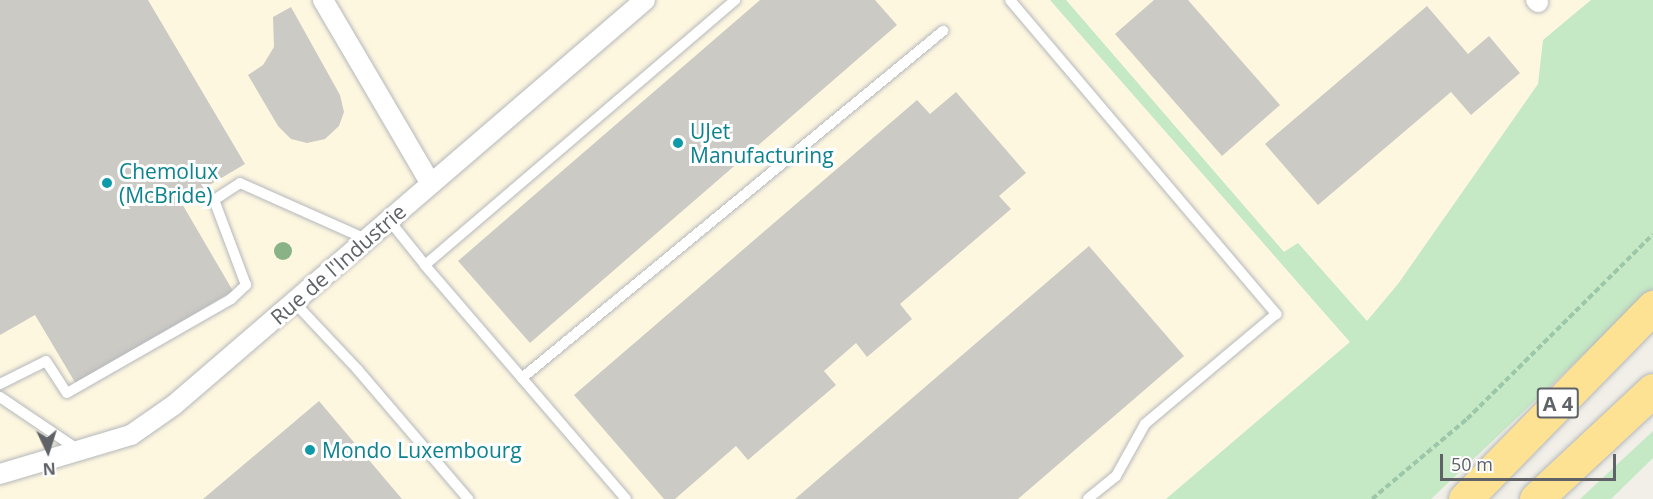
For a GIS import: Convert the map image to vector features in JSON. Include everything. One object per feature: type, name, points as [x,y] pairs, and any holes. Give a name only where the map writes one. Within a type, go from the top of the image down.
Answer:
[{"type":"highway","name":"A 4","points":[[1465,499],[1653,307]]},
{"type":"highway","name":"A 4","points":[[1478,499],[1653,336]]},
{"type":"highway","name":"A 4","points":[[1536,499],[1653,390]]},
{"type":"street","points":[[323,0],[431,184]]},
{"type":"street","name":"Rue de l'Industrie","points":[[0,474],[83,452],[131,435],[165,411],[645,0]]},
{"type":"lane","points":[[425,265],[735,0]]},
{"type":"lane","points":[[1010,0],[1276,314],[1144,424],[1116,476],[1088,499]]},
{"type":"lane","points":[[522,378],[943,31]]},
{"type":"lane","points":[[0,384],[46,361],[68,393],[231,299],[246,285],[214,200],[240,183],[366,239]]},
{"type":"lane","points":[[389,220],[626,499]]},
{"type":"lane","points":[[294,302],[358,369],[468,499]]},
{"type":"lane","points":[[0,397],[83,452]]},
{"type":"path","points":[[1372,499],[1467,419],[1653,234]]},
{"type":"shaded area","points":[[0,0],[1050,0],[1350,342],[1166,499],[0,499]]},
{"type":"shaded area","points":[[1066,0],[1591,0],[1544,40],[1538,84],[1398,284],[1367,321],[1298,243],[1284,252]]},
{"type":"green space","points":[[1050,0],[1066,0],[1284,252],[1298,243],[1367,321],[1398,284],[1538,84],[1543,40],[1591,0],[1653,0],[1653,289],[1431,499],[1166,499],[1350,342]]},
{"type":"green space","points":[[1653,431],[1653,458],[1611,499],[1580,499]]},
{"type":"building","name":"Chemolux (McBride)","points":[[0,0],[148,0],[245,164],[181,202],[233,291],[76,384],[35,315],[0,335]]},
{"type":"building","name":"UJet Manufacturing","points":[[760,0],[875,0],[897,25],[530,343],[458,261]]},
{"type":"building","points":[[1154,0],[1188,0],[1280,105],[1222,156],[1115,34]]},
{"type":"building","points":[[1427,6],[1468,54],[1489,36],[1520,73],[1471,115],[1451,92],[1318,205],[1265,144]]},
{"type":"building","points":[[291,7],[340,95],[344,112],[339,126],[325,139],[307,143],[291,139],[278,126],[248,75],[263,65],[274,47],[273,17]]},
{"type":"building","points":[[956,92],[1026,173],[999,196],[1011,209],[900,304],[912,319],[867,357],[856,343],[824,371],[836,385],[748,460],[736,446],[675,499],[664,499],[574,395],[917,100],[930,114]]},
{"type":"building","points":[[1089,246],[1184,356],[1018,499],[795,499]]},
{"type":"building","name":"Mondo Luxembourg","points":[[319,401],[402,499],[203,499]]},
{"type":"place","name":"UJet Manufacturing","points":[[678,143]]},
{"type":"place","name":"Chemolux (McBride)","points":[[107,183]]},
{"type":"place","name":"Mondo Luxembourg","points":[[310,450]]}]
